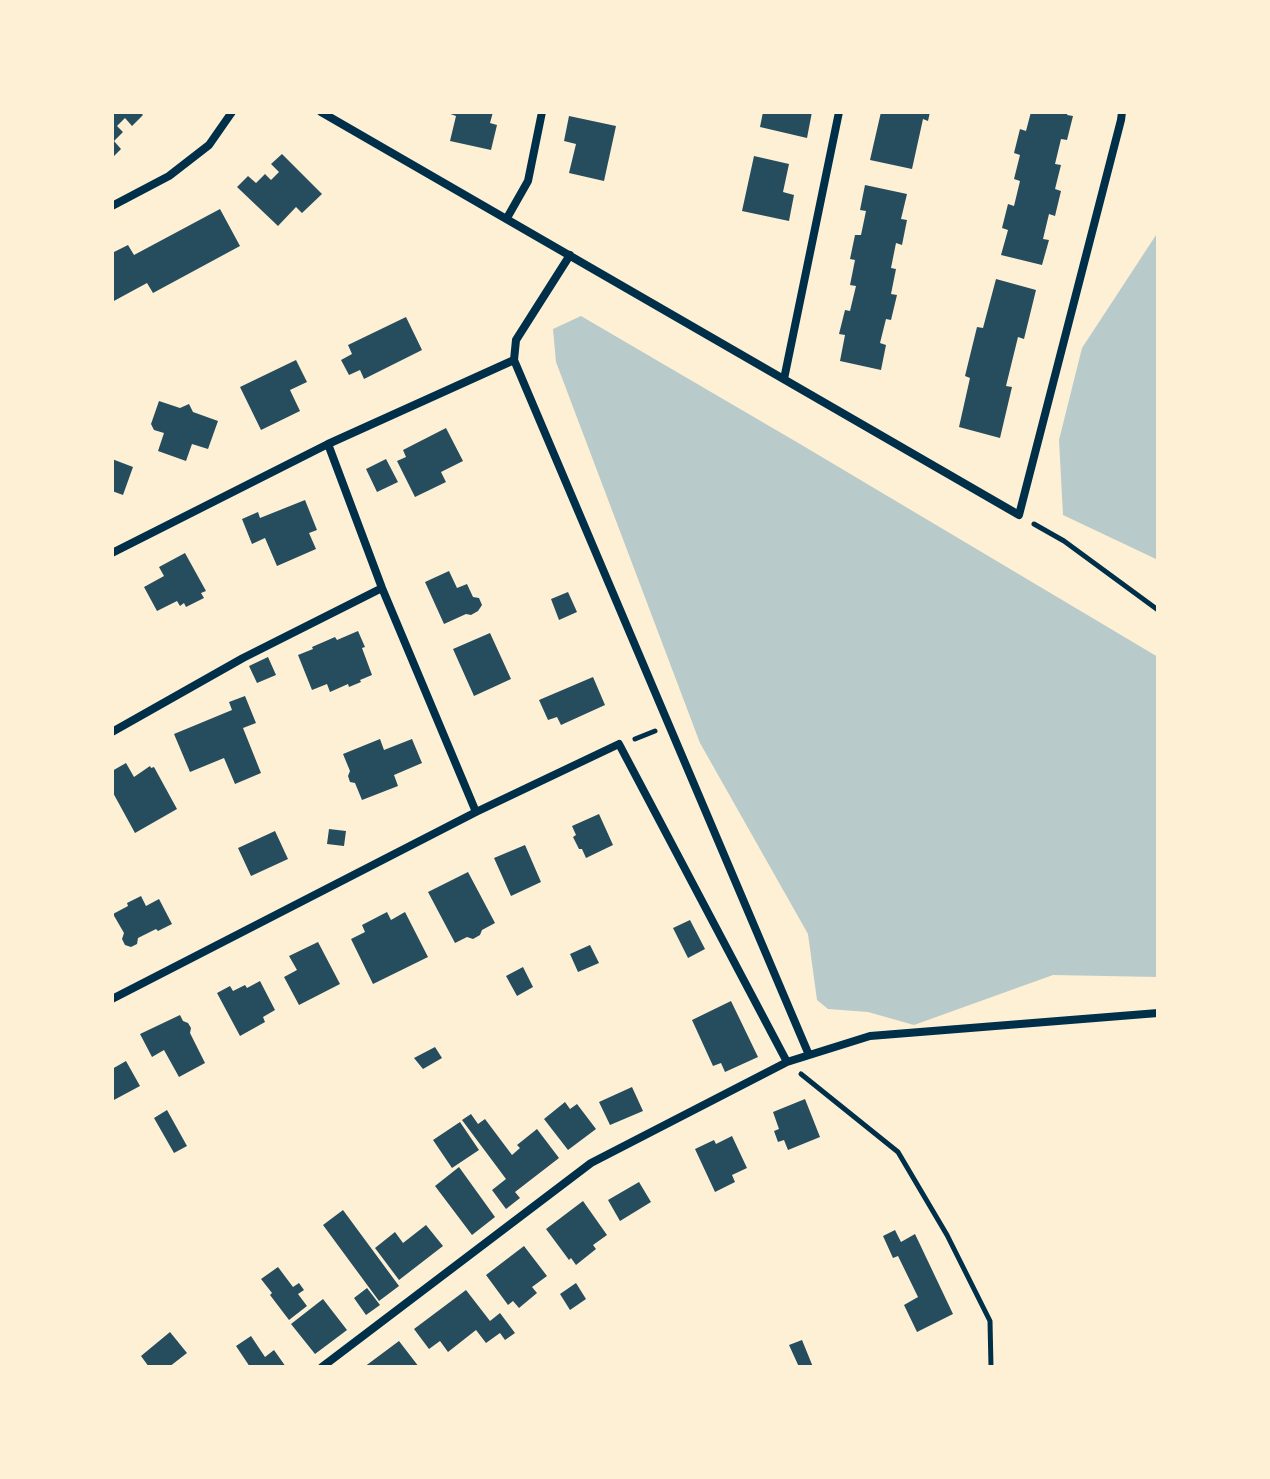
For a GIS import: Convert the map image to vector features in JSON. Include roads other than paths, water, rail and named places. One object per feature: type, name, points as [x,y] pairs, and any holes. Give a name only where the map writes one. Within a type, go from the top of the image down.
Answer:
[{"type":"street","points":[[112,206],[169,176],[209,145],[232,112]]},
{"type":"street","points":[[321,112],[1019,515],[1122,112]]},
{"type":"street","points":[[507,218],[528,181],[542,112]]},
{"type":"street","points":[[784,379],[839,112]]},
{"type":"street","points":[[570,255],[516,340],[514,360],[809,1055]]},
{"type":"street","points":[[112,553],[328,444],[514,360]]},
{"type":"street","points":[[328,444],[382,588],[476,812]]},
{"type":"street","points":[[112,732],[243,658],[382,588]]},
{"type":"street","points":[[112,999],[476,812],[619,744],[787,1062]]},
{"type":"street","points":[[322,1367],[591,1163],[787,1062],[870,1036],[1158,1013]]}]
